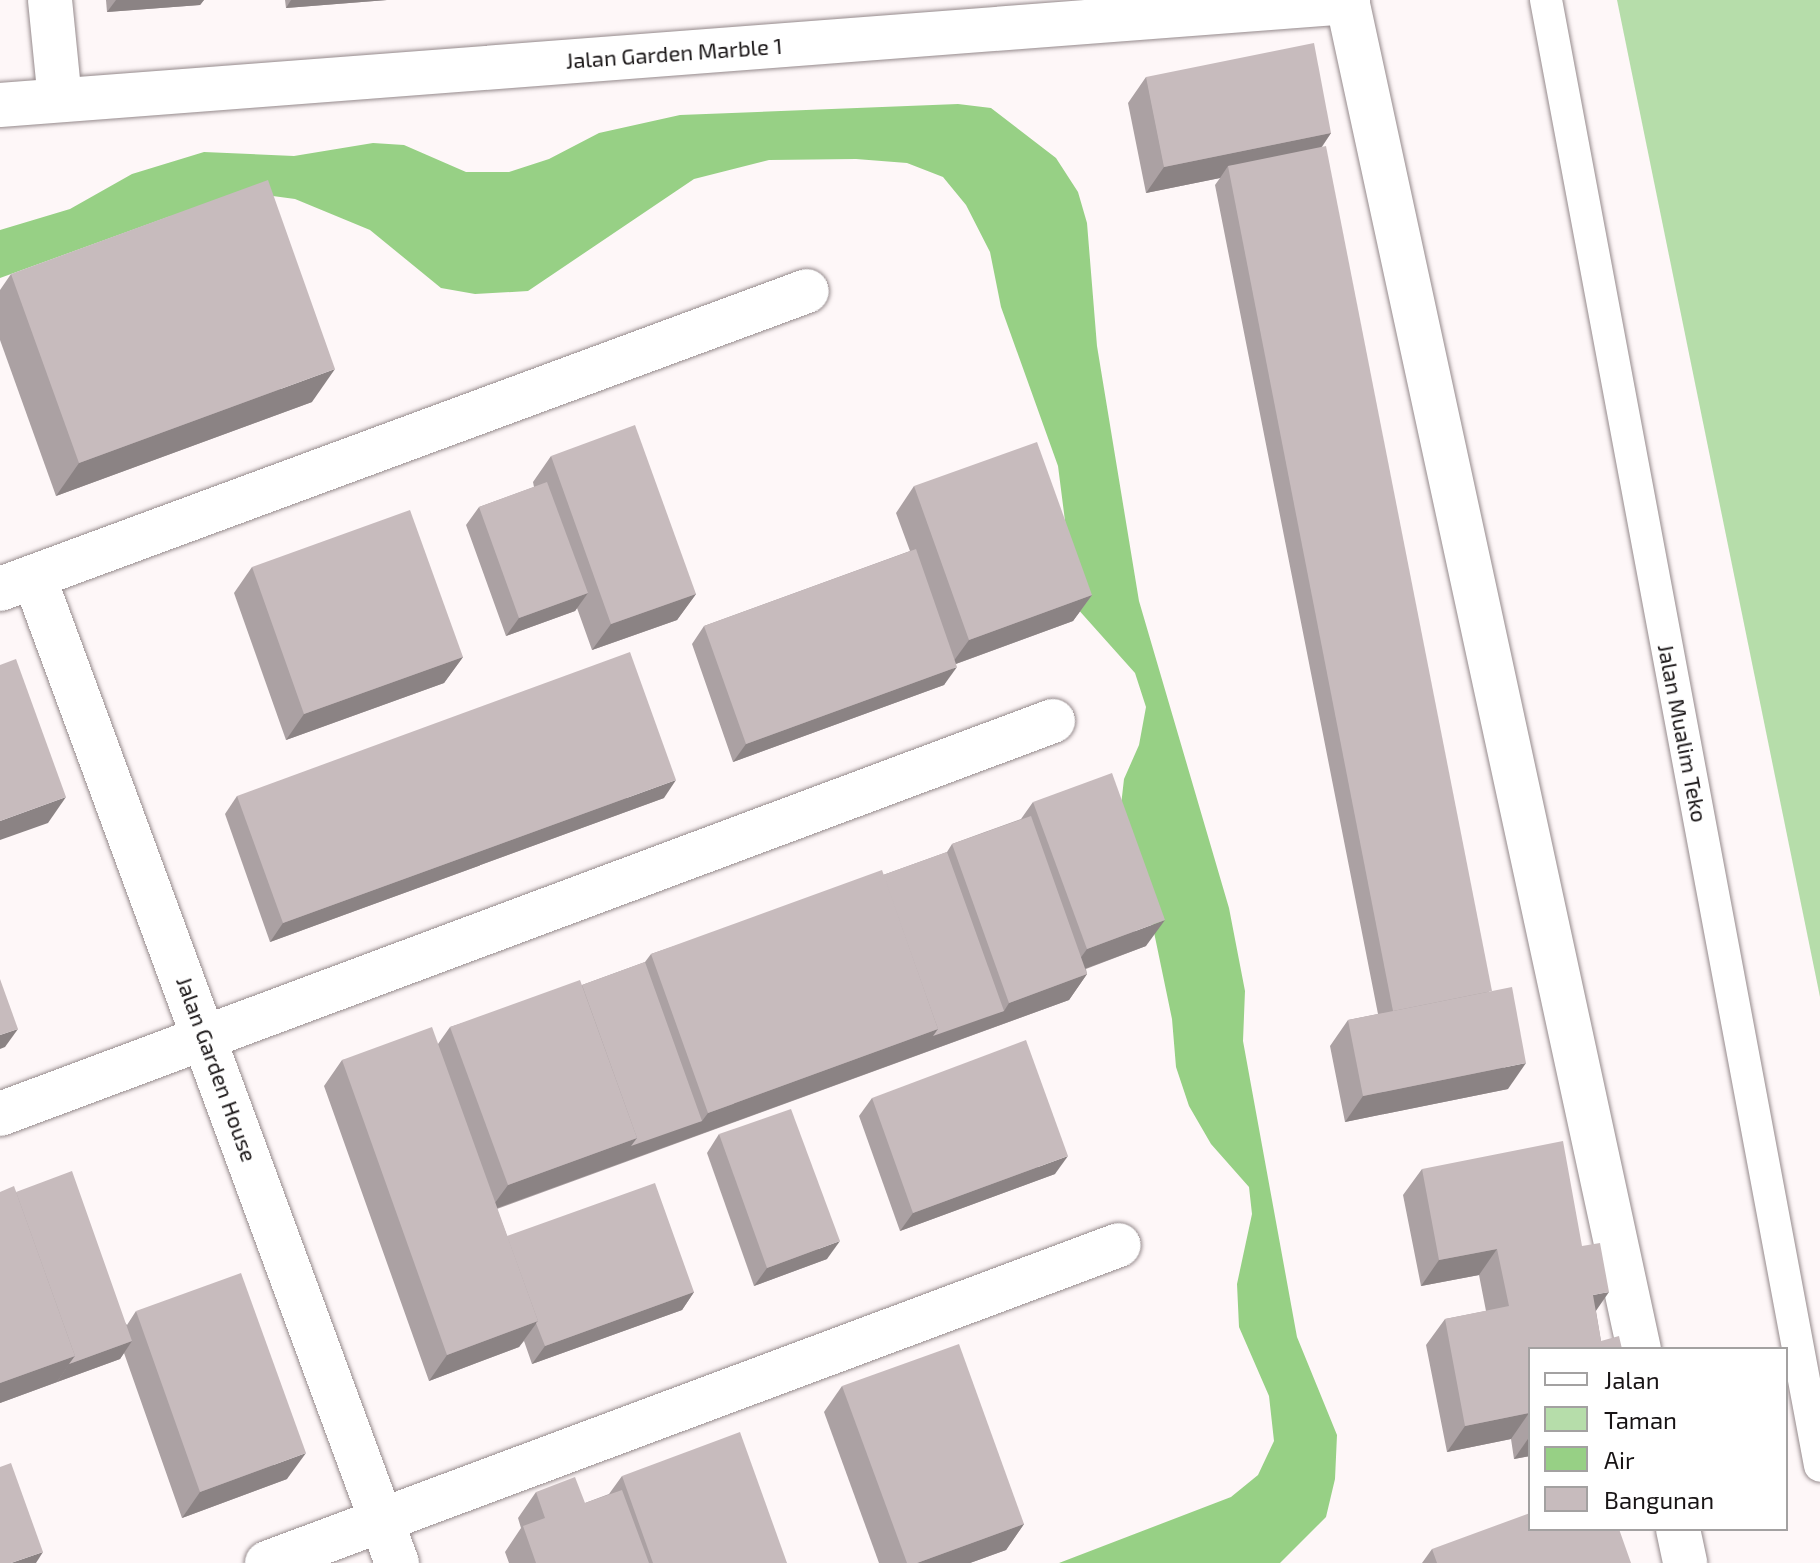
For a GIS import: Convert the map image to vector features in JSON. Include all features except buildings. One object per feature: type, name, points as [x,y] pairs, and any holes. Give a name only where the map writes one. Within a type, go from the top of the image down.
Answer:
[{"type":"street","points":[[50,0],[60,100]]},
{"type":"street","points":[[1347,1],[1639,1347]]},
{"type":"street","name":"Jalan Garden Marble 1","points":[[0,105],[1347,1]]},
{"type":"street","points":[[17,583],[807,291]]},
{"type":"street","name":"Jalan Garden House","points":[[17,583],[204,1035],[397,1563]]},
{"type":"street","points":[[0,1114],[204,1035],[1053,721]]},
{"type":"street","points":[[267,1563],[1119,1245]]},
{"type":"street","points":[[1678,1531],[1685,1563]]},
{"type":"lane","name":"Jalan Mualim Teko","points":[[1546,0],[1820,1466]]},
{"type":"green space","points":[[1617,0],[1820,0],[1820,997]]},
{"type":"water","points":[[958,104],[991,108],[1056,158],[1078,192],[1087,223],[1097,346],[1139,601],[1229,908],[1245,991],[1243,1041],[1297,1337],[1337,1435],[1335,1479],[1326,1517],[1280,1563],[1059,1563],[1231,1497],[1258,1475],[1274,1441],[1269,1396],[1239,1327],[1237,1284],[1252,1214],[1249,1187],[1211,1144],[1189,1106],[1176,1067],[1172,1019],[1150,913],[1119,823],[1124,779],[1139,745],[1146,707],[1135,673],[1076,607],[1058,466],[1001,307],[990,252],[966,205],[943,177],[907,163],[856,159],[769,160],[694,179],[528,291],[475,294],[441,288],[370,230],[295,199],[258,194],[168,217],[0,278],[0,230],[70,209],[132,174],[204,152],[294,156],[373,143],[404,145],[466,172],[509,172],[549,159],[599,133],[680,115]]}]
